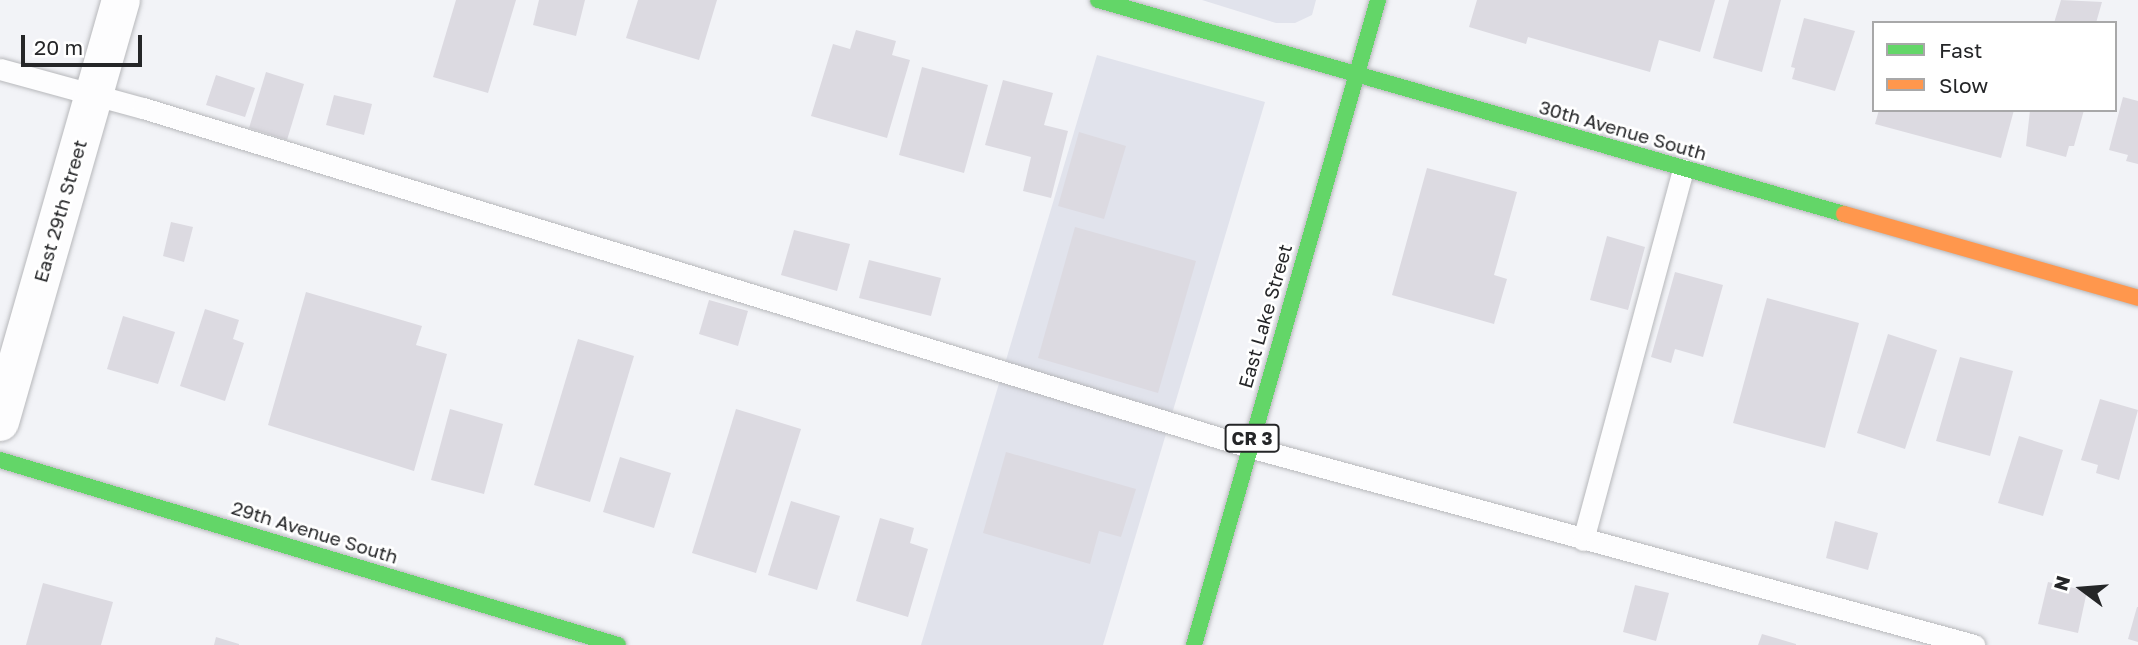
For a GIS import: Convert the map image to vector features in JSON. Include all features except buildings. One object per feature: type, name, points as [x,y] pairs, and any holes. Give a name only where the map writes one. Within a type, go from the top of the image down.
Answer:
[{"type":"street","name":"East 29th Street","points":[[0,422],[121,0]]},
{"type":"street","name":"30th Avenue South","points":[[1098,0],[1356,77],[2138,298]]},
{"type":"street","name":"East Lake Street","points":[[1194,645],[1378,0]]},
{"type":"street","name":"29th Avenue South","points":[[0,460],[618,645]]},
{"type":"lane","points":[[0,69],[1249,447],[1974,645]]},
{"type":"lane","points":[[1583,540],[1683,169]]},
{"type":"shaded area","points":[[1202,0],[1316,0],[1312,15],[1295,23],[1276,23]]},
{"type":"shaded area","points":[[1097,55],[1265,102],[1103,645],[921,645]]},
{"type":"traffic: fast","points":[[1098,0],[1844,214]]},
{"type":"traffic: fast","points":[[1194,645],[1378,0]]},
{"type":"traffic: fast","points":[[0,460],[618,645]]},
{"type":"traffic: slow","points":[[1844,214],[2138,298]]}]
